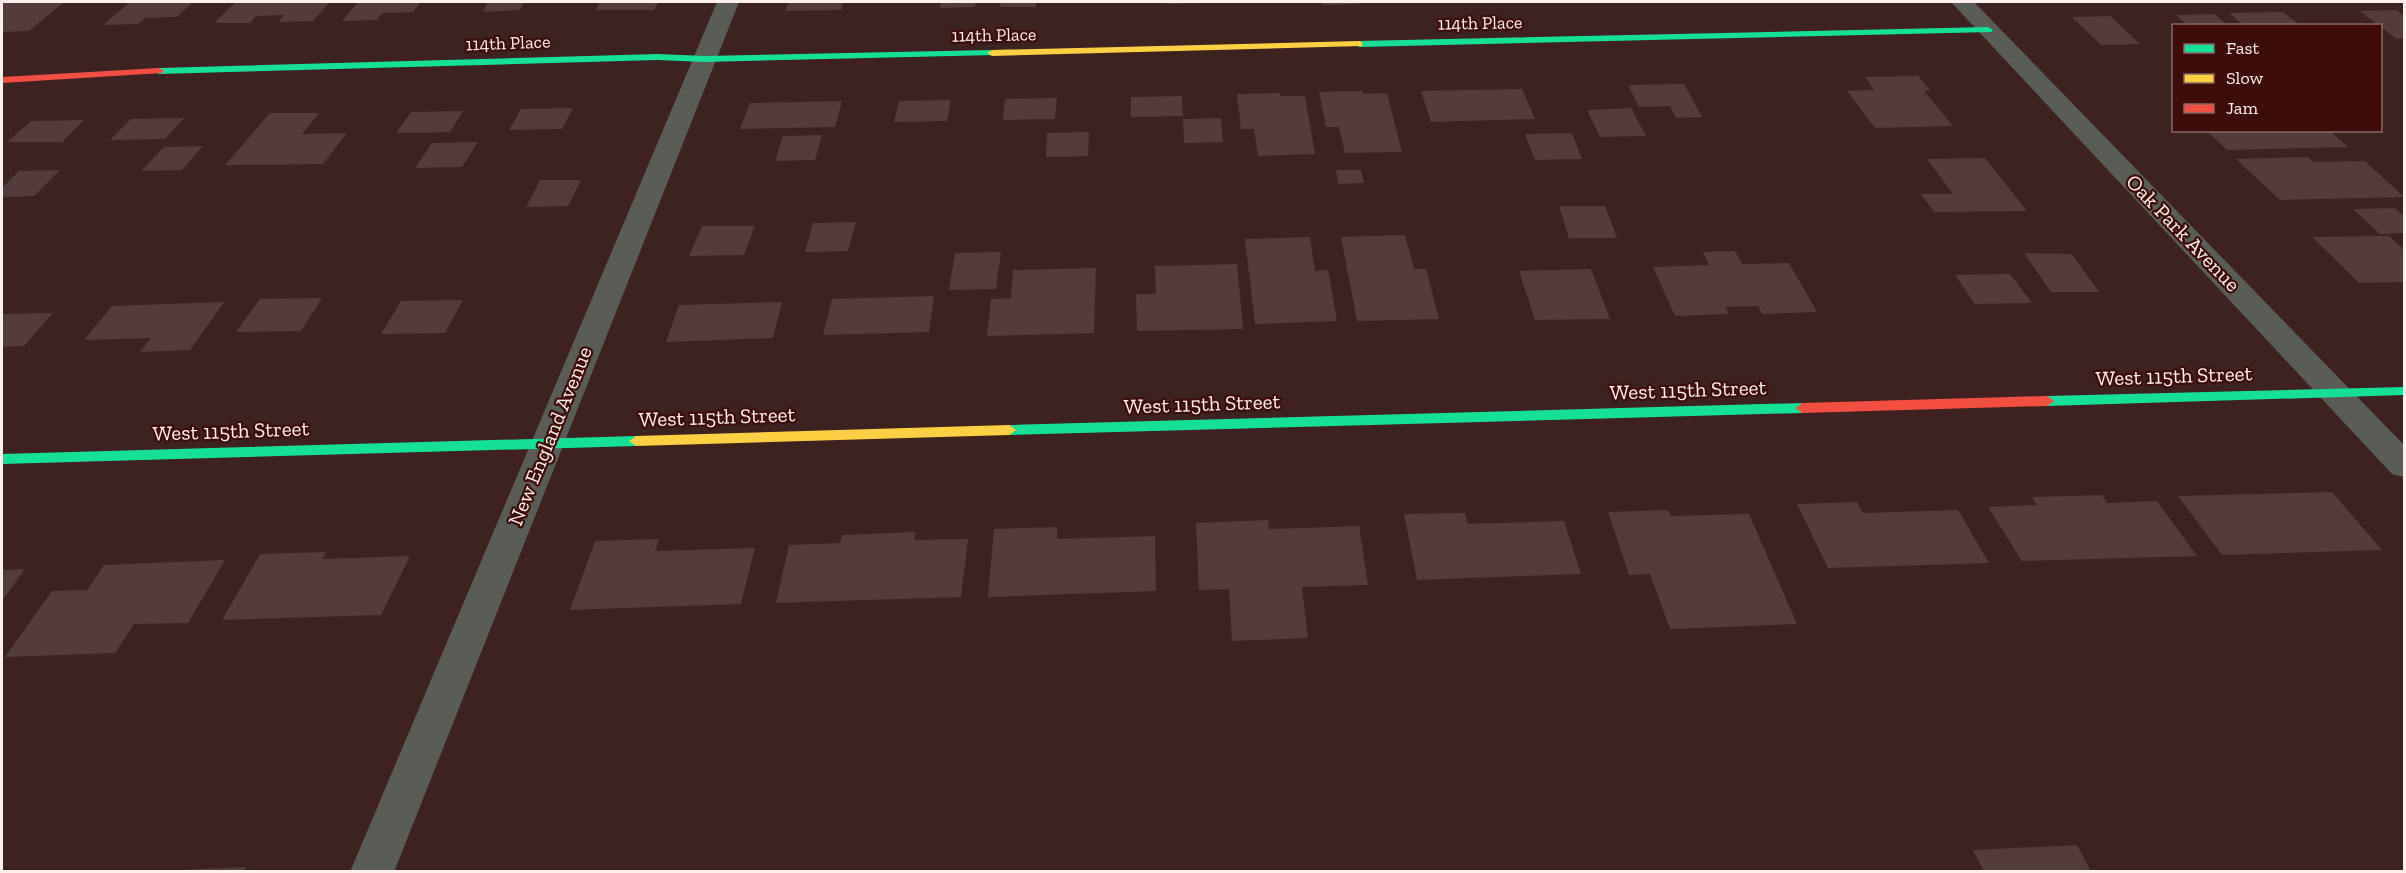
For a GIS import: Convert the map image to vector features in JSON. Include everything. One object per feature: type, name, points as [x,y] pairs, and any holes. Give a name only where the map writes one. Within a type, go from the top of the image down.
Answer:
[{"type":"street","name":"New England Avenue","points":[[372,872],[728,2]]},
{"type":"street","name":"Oak Park Avenue","points":[[1962,2],[2404,465]]},
{"type":"street","name":"114th Place","points":[[2,80],[175,70],[657,57],[705,59],[1988,30]]},
{"type":"street","name":"West 115th Street","points":[[2,459],[2404,391]]},
{"type":"building","points":[[3,2],[64,2],[29,31],[2,32]]},
{"type":"building","points":[[130,2],[193,2],[177,17],[146,18],[138,24],[103,25]]},
{"type":"building","points":[[236,2],[330,2],[313,21],[278,22],[284,15],[256,16],[250,23],[214,23]]},
{"type":"building","points":[[358,2],[421,2],[413,12],[382,13],[377,20],[342,21]]},
{"type":"building","points":[[488,2],[524,2],[520,10],[483,12]]},
{"type":"building","points":[[600,2],[659,2],[654,10],[595,10]]},
{"type":"building","points":[[789,2],[843,2],[841,10],[785,11]]},
{"type":"building","points":[[941,2],[976,2],[975,7],[940,8]]},
{"type":"building","points":[[1001,2],[1036,2],[1036,7],[1000,7]]},
{"type":"building","points":[[1167,2],[1207,2],[1207,3],[1167,4]]},
{"type":"building","points":[[1322,2],[1358,2],[1359,4],[1323,5]]},
{"type":"building","points":[[2397,10],[2404,16],[2404,38],[2397,39],[2382,28],[2382,24],[2377,24],[2359,11]]},
{"type":"building","points":[[2283,12],[2298,24],[2242,24],[2229,13]]},
{"type":"building","points":[[2215,14],[2226,24],[2186,24],[2176,15]]},
{"type":"building","points":[[2110,16],[2140,44],[2101,45],[2072,17]]},
{"type":"building","points":[[1918,76],[1931,91],[1924,91],[1953,126],[1875,128],[1847,91],[1874,90],[1865,77]]},
{"type":"building","points":[[1684,84],[1702,117],[1676,118],[1670,106],[1639,107],[1628,85]]},
{"type":"building","points":[[1522,89],[1535,119],[1431,122],[1421,91]]},
{"type":"building","points":[[1362,91],[1363,94],[1387,93],[1402,152],[1345,153],[1339,127],[1326,127],[1319,92]]},
{"type":"building","points":[[1280,93],[1281,96],[1305,96],[1315,154],[1258,156],[1254,129],[1241,129],[1237,94]]},
{"type":"building","points":[[1182,96],[1183,116],[1131,117],[1131,97]]},
{"type":"building","points":[[1057,98],[1055,119],[1003,120],[1005,99]]},
{"type":"building","points":[[951,100],[947,121],[894,122],[899,101]]},
{"type":"building","points":[[842,101],[835,127],[740,129],[750,103]]},
{"type":"building","points":[[573,108],[562,129],[509,130],[521,109]]},
{"type":"building","points":[[1631,108],[1646,136],[1600,137],[1587,110]]},
{"type":"building","points":[[463,111],[450,132],[396,133],[411,112]]},
{"type":"building","points":[[270,113],[319,113],[302,134],[347,133],[323,164],[225,165]]},
{"type":"building","points":[[184,118],[165,139],[110,140],[131,119]]},
{"type":"building","points":[[1221,118],[1223,142],[1184,143],[1183,119]]},
{"type":"building","points":[[84,120],[62,142],[7,142],[31,121]]},
{"type":"building","points":[[1089,132],[1088,156],[1046,157],[1047,133]]},
{"type":"building","points":[[2208,132],[2331,132],[2348,147],[2227,150]]},
{"type":"building","points":[[1572,133],[1582,159],[1535,160],[1525,134]]},
{"type":"building","points":[[822,135],[815,160],[775,161],[783,136]]},
{"type":"building","points":[[478,142],[462,167],[415,168],[432,143]]},
{"type":"building","points":[[203,146],[182,170],[141,171],[164,147]]},
{"type":"building","points":[[2308,157],[2314,162],[2365,161],[2404,197],[2280,200],[2236,159]]},
{"type":"building","points":[[1985,158],[2027,211],[1934,212],[1921,194],[1953,194],[1927,159]]},
{"type":"building","points":[[60,170],[34,196],[2,197],[2,188],[19,171]]},
{"type":"building","points":[[1336,170],[1361,170],[1364,183],[1338,184]]},
{"type":"building","points":[[540,180],[581,180],[568,206],[526,207]]},
{"type":"building","points":[[1559,206],[1605,206],[1617,238],[1569,238]]},
{"type":"building","points":[[2395,208],[2404,216],[2404,233],[2380,234],[2353,209]]},
{"type":"building","points":[[856,222],[848,251],[805,252],[813,223]]},
{"type":"building","points":[[702,226],[755,226],[744,255],[689,256]]},
{"type":"building","points":[[1405,235],[1414,269],[1426,269],[1439,319],[1357,321],[1341,237]]},
{"type":"building","points":[[2389,236],[2404,250],[2404,282],[2359,283],[2312,237]]},
{"type":"building","points":[[1310,237],[1315,271],[1328,270],[1337,321],[1255,324],[1245,239]]},
{"type":"building","points":[[1735,251],[1742,264],[1789,263],[1817,312],[1762,314],[1758,306],[1725,307],[1729,314],[1675,316],[1653,267],[1709,265],[1703,252]]},
{"type":"building","points":[[1001,252],[996,289],[949,290],[955,253]]},
{"type":"building","points":[[2024,253],[2072,254],[2099,292],[2051,292]]},
{"type":"building","points":[[1237,264],[1243,329],[1137,331],[1136,294],[1156,294],[1155,266]]},
{"type":"building","points":[[1096,268],[1094,333],[987,336],[991,299],[1011,298],[1013,270]]},
{"type":"building","points":[[1591,269],[1610,319],[1535,320],[1519,271]]},
{"type":"building","points":[[2010,274],[2032,303],[1975,304],[1955,275]]},
{"type":"building","points":[[934,296],[929,332],[823,335],[832,299]]},
{"type":"building","points":[[322,298],[301,331],[236,332],[260,299]]},
{"type":"building","points":[[463,300],[445,333],[381,334],[401,301]]},
{"type":"building","points":[[224,302],[190,350],[140,352],[151,338],[84,340],[112,306]]},
{"type":"building","points":[[782,302],[773,338],[666,342],[679,305]]},
{"type":"building","points":[[53,313],[24,346],[2,347],[2,314]]},
{"type":"building","points":[[2332,492],[2382,550],[2222,555],[2178,496]]},
{"type":"building","points":[[2102,495],[2107,503],[2157,501],[2197,556],[2022,561],[1988,507],[2037,505],[2032,497]]},
{"type":"building","points":[[1857,502],[1863,513],[1958,510],[1989,563],[1828,568],[1797,504]]},
{"type":"building","points":[[1668,510],[1671,516],[1749,514],[1797,624],[1670,629],[1650,574],[1629,575],[1608,512]]},
{"type":"building","points":[[1465,513],[1468,524],[1564,521],[1581,574],[1417,580],[1404,514]]},
{"type":"building","points":[[1268,520],[1269,529],[1359,526],[1368,585],[1302,587],[1308,638],[1232,641],[1229,589],[1199,590],[1196,523]]},
{"type":"building","points":[[1057,527],[1057,539],[1155,536],[1156,591],[988,597],[994,529]]},
{"type":"building","points":[[916,532],[914,540],[968,539],[961,597],[776,603],[789,545],[840,543],[842,535]]},
{"type":"building","points":[[659,539],[655,551],[755,548],[741,604],[570,610],[595,541]]},
{"type":"building","points":[[326,552],[322,559],[410,556],[381,615],[222,620],[260,554]]},
{"type":"building","points":[[225,560],[188,623],[134,624],[115,653],[5,657],[52,591],[87,590],[104,565]]},
{"type":"building","points":[[25,569],[2,601],[2,570]]},
{"type":"building","points":[[2077,845],[2091,872],[1984,872],[1973,850]]},
{"type":"building","points":[[246,867],[244,872],[181,872],[181,870]]},
{"type":"traffic: fast","points":[[1359,44],[1988,30]]},
{"type":"traffic: fast","points":[[159,71],[657,57],[705,59],[992,53]]},
{"type":"traffic: fast","points":[[2047,401],[2404,391]]},
{"type":"traffic: fast","points":[[1009,430],[1802,408]]},
{"type":"traffic: fast","points":[[2,459],[636,441]]},
{"type":"traffic: slow","points":[[992,53],[1359,44]]},
{"type":"traffic: slow","points":[[636,441],[1009,430]]},
{"type":"traffic: jam","points":[[2,80],[159,71]]},
{"type":"traffic: jam","points":[[1802,408],[2047,401]]}]
